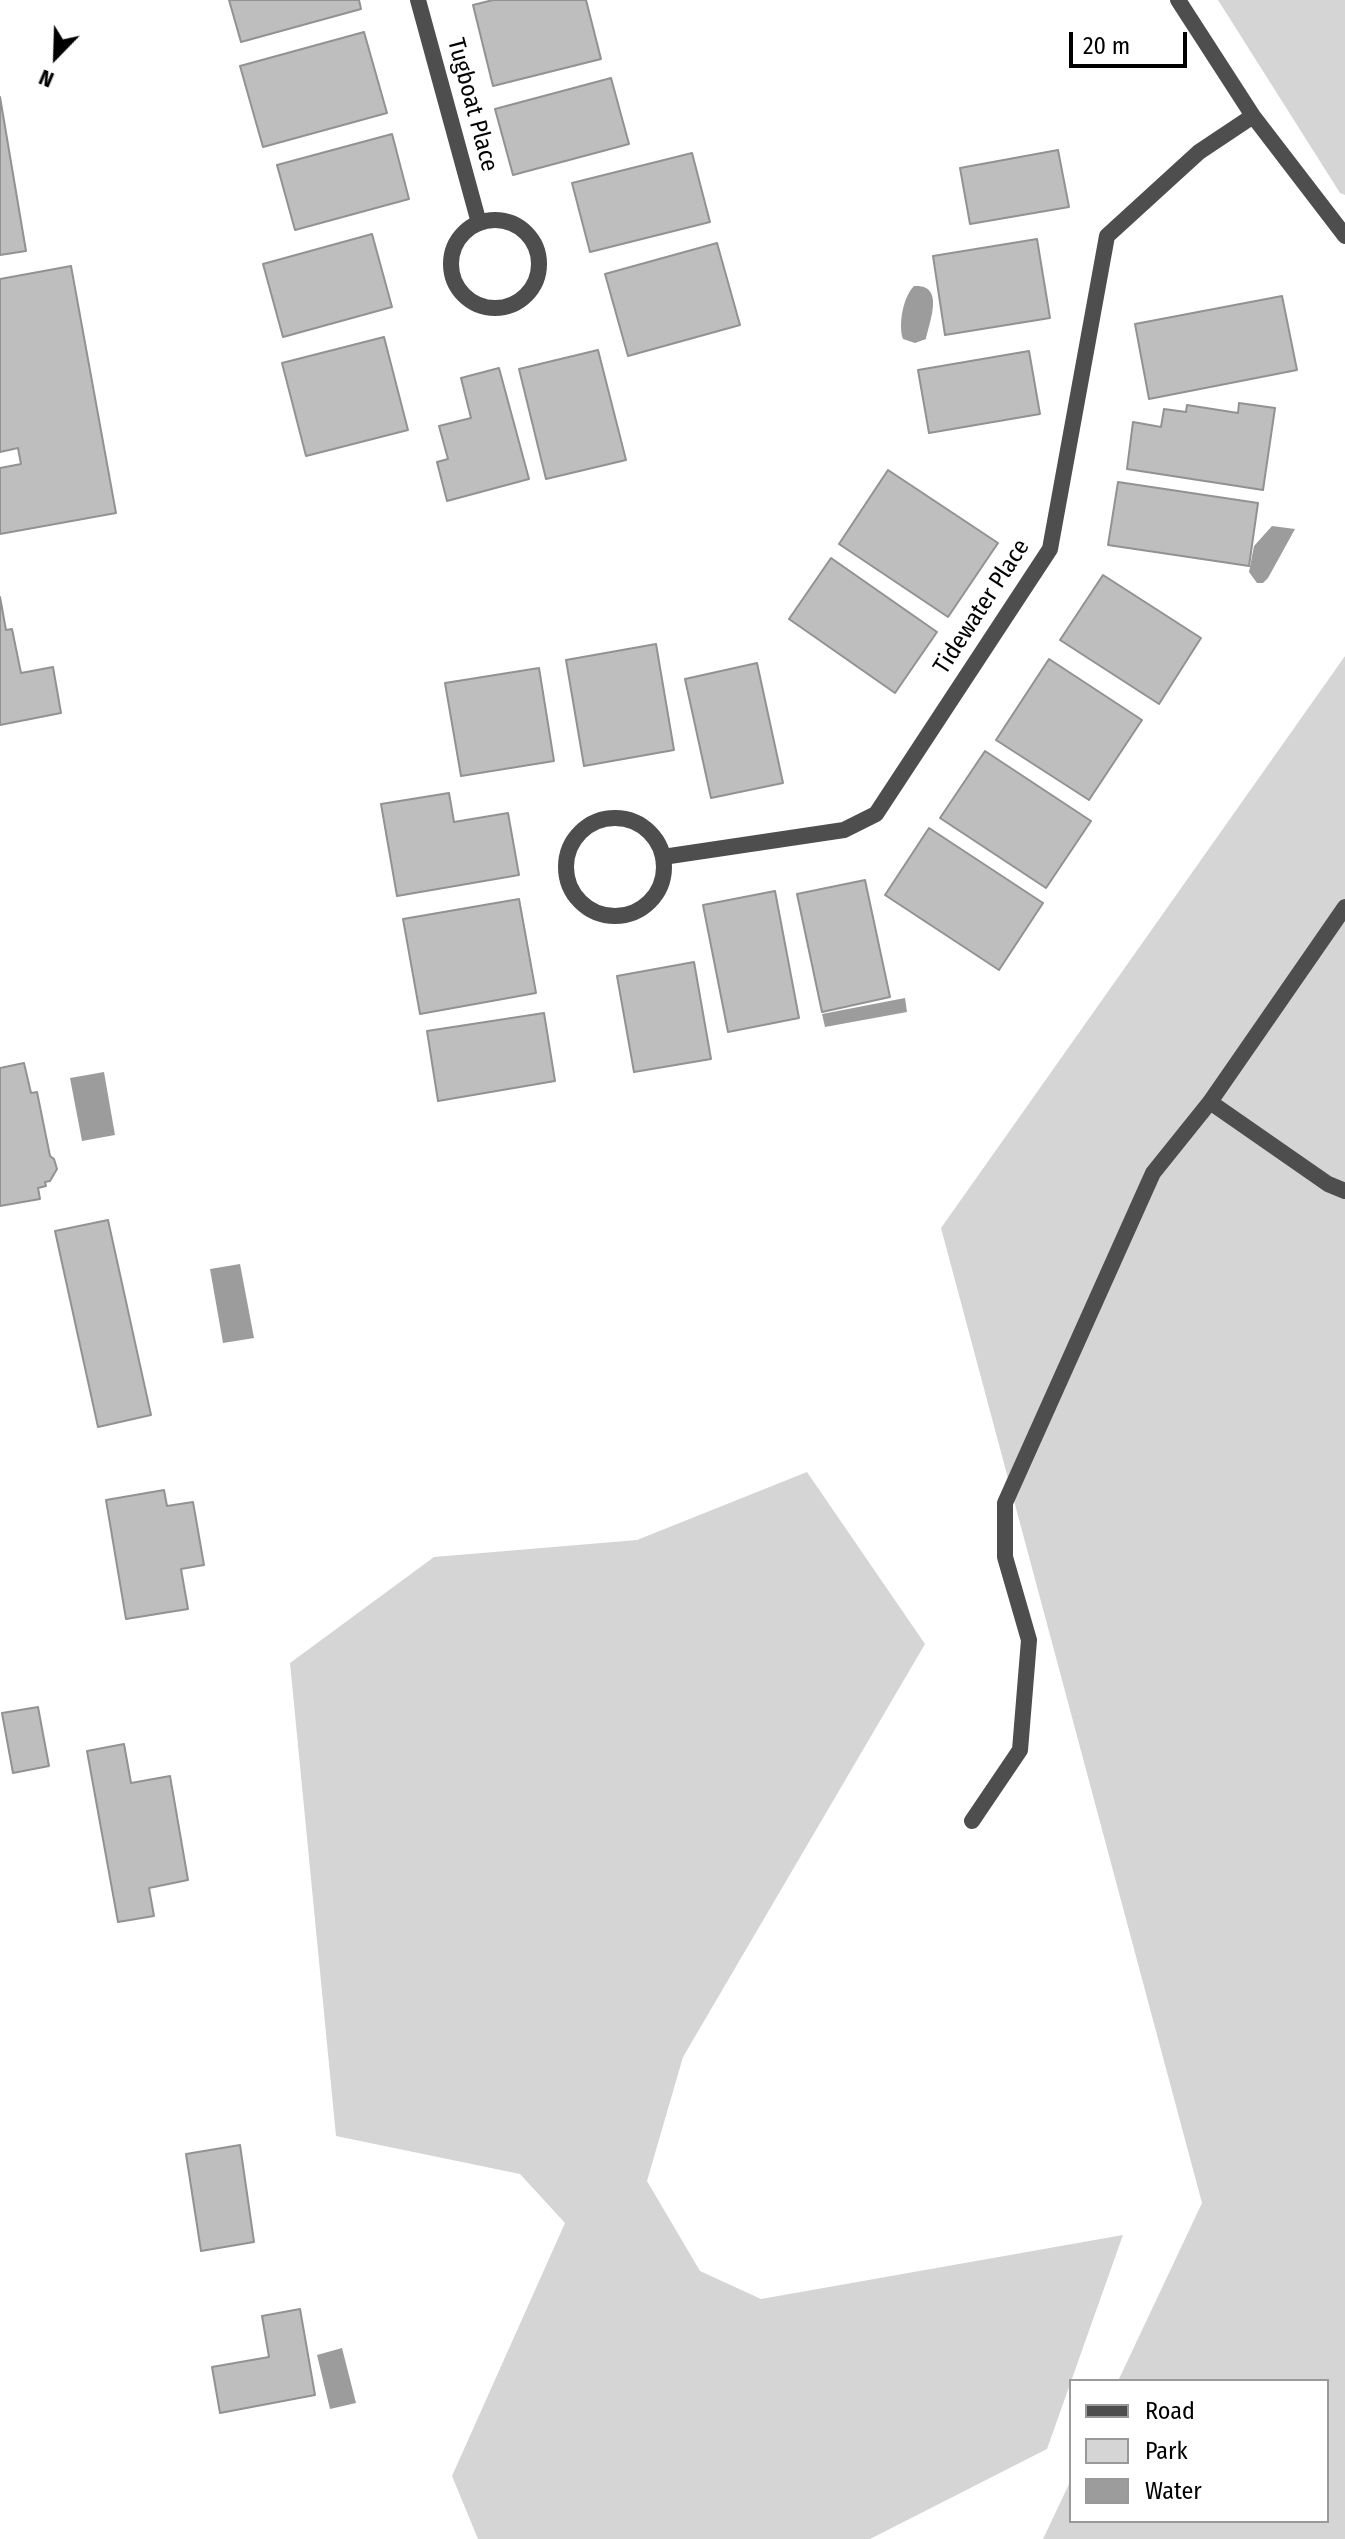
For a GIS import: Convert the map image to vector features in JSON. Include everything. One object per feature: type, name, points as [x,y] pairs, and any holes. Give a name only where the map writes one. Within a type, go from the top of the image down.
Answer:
[{"type":"street","name":"Tugboat Place","points":[[418,0],[479,223]]},
{"type":"street","points":[[1178,0],[1253,116],[1345,236]]},
{"type":"street","name":"Tidewater Place","points":[[663,857],[844,830],[876,814],[1050,549],[1107,236],[1199,152],[1253,116]]},
{"type":"street","points":[[493,220],[520,228],[531,237],[537,250],[537,279],[520,301],[506,307],[491,308],[477,304],[465,296],[456,284],[452,256],[457,242],[466,231],[479,223],[493,220]]},
{"type":"street","points":[[618,818],[647,830],[657,842],[663,857],[664,873],[659,889],[650,902],[629,914],[604,915],[589,909],[577,898],[566,868],[568,853],[587,827],[602,820],[618,818]]},
{"type":"street","points":[[972,1821],[1020,1750],[1029,1640],[1005,1557],[1005,1503],[1153,1173],[1210,1102],[1345,907]]},
{"type":"street","points":[[1210,1102],[1328,1184],[1345,1191]]},
{"type":"green space","points":[[1218,0],[1345,0],[1345,195],[1340,193]]},
{"type":"green space","points":[[1345,656],[1345,2539],[1043,2539],[1069,2484],[1069,2523],[1329,2523],[1329,2379],[1119,2379],[1202,2203],[941,1228]]},
{"type":"green space","points":[[807,1472],[925,1644],[683,2057],[647,2181],[700,2271],[761,2299],[1123,2235],[1072,2379],[1069,2379],[1069,2387],[1047,2449],[870,2539],[478,2539],[452,2476],[565,2223],[520,2174],[336,2136],[290,1663],[434,1557],[637,1540]]},
{"type":"water","points":[[914,286],[930,291],[933,305],[926,339],[915,343],[903,339],[901,326],[904,304]]},
{"type":"water","points":[[1272,526],[1295,529],[1268,578],[1263,583],[1257,583],[1249,572],[1254,546]]},
{"type":"water","points":[[905,998],[907,1012],[825,1027],[822,1014]]},
{"type":"water","points":[[104,1072],[115,1135],[82,1141],[70,1078]]},
{"type":"water","points":[[240,1264],[254,1338],[223,1343],[210,1269]]},
{"type":"water","points":[[342,2348],[356,2403],[330,2409],[317,2355]]},
{"type":"building","points":[[229,0],[359,0],[361,9],[241,42]]},
{"type":"building","points":[[493,0],[586,0],[601,59],[493,86],[473,5]]},
{"type":"building","points":[[364,32],[387,113],[263,147],[240,66]]},
{"type":"building","points":[[611,78],[629,144],[513,175],[495,109]]},
{"type":"building","points":[[0,97],[26,251],[0,255]]},
{"type":"building","points":[[392,134],[409,199],[295,230],[277,165]]},
{"type":"building","points":[[1058,150],[1069,207],[970,224],[960,168]]},
{"type":"building","points":[[692,153],[710,222],[590,252],[572,183]]},
{"type":"building","points":[[372,234],[392,307],[283,337],[263,264]]},
{"type":"building","points":[[1037,239],[1050,318],[945,335],[933,256]]},
{"type":"building","points":[[717,243],[740,325],[628,356],[605,274]]},
{"type":"building","points":[[71,266],[116,513],[0,534],[0,468],[21,464],[18,448],[0,452],[0,279]]},
{"type":"building","points":[[1282,296],[1297,370],[1149,399],[1135,324]]},
{"type":"building","points":[[384,337],[408,430],[306,456],[282,363]]},
{"type":"building","points":[[598,350],[626,460],[546,479],[519,369]]},
{"type":"building","points":[[1029,351],[1040,414],[929,433],[918,370]]},
{"type":"building","points":[[499,368],[529,479],[447,501],[437,462],[448,459],[439,426],[471,418],[461,378]]},
{"type":"building","points":[[1239,403],[1275,408],[1263,490],[1127,469],[1133,422],[1161,427],[1164,409],[1186,412],[1187,405],[1238,413]]},
{"type":"building","points":[[888,470],[998,543],[948,617],[839,544]]},
{"type":"building","points":[[1118,482],[1258,503],[1249,566],[1108,545]]},
{"type":"building","points":[[831,558],[937,632],[895,693],[789,619]]},
{"type":"building","points":[[1103,575],[1201,638],[1159,704],[1060,640]]},
{"type":"building","points":[[0,597],[6,630],[12,629],[21,673],[53,667],[61,713],[0,725]]},
{"type":"building","points":[[656,644],[674,750],[584,766],[566,660]]},
{"type":"building","points":[[1049,659],[1142,720],[1089,800],[996,740]]},
{"type":"building","points":[[757,663],[783,783],[711,798],[685,679]]},
{"type":"building","points":[[539,668],[554,761],[461,776],[445,683]]},
{"type":"building","points":[[985,751],[1091,821],[1046,888],[940,818]]},
{"type":"building","points":[[449,793],[454,822],[508,813],[519,875],[397,896],[381,804]]},
{"type":"building","points":[[929,828],[1043,903],[999,970],[885,895]]},
{"type":"building","points":[[865,880],[890,997],[822,1012],[797,894]]},
{"type":"building","points":[[775,891],[799,1018],[728,1032],[703,905]]},
{"type":"building","points":[[519,899],[536,993],[420,1014],[403,919]]},
{"type":"building","points":[[694,962],[711,1059],[634,1072],[617,976]]},
{"type":"building","points":[[544,1013],[555,1081],[438,1101],[427,1031]]},
{"type":"building","points":[[24,1063],[31,1093],[37,1092],[50,1156],[57,1169],[50,1181],[45,1182],[46,1186],[38,1188],[40,1199],[0,1206],[0,1068]]},
{"type":"building","points":[[108,1220],[151,1415],[98,1427],[55,1231]]},
{"type":"building","points":[[164,1490],[167,1506],[193,1502],[204,1565],[181,1569],[188,1609],[126,1619],[106,1500]]},
{"type":"building","points":[[38,1707],[49,1766],[13,1773],[2,1713]]},
{"type":"building","points":[[124,1744],[131,1783],[170,1776],[188,1880],[149,1888],[154,1916],[118,1922],[87,1751]]},
{"type":"building","points":[[240,2145],[254,2242],[201,2251],[186,2154]]},
{"type":"building","points":[[300,2309],[315,2395],[220,2413],[212,2367],[269,2357],[262,2316]]}]
